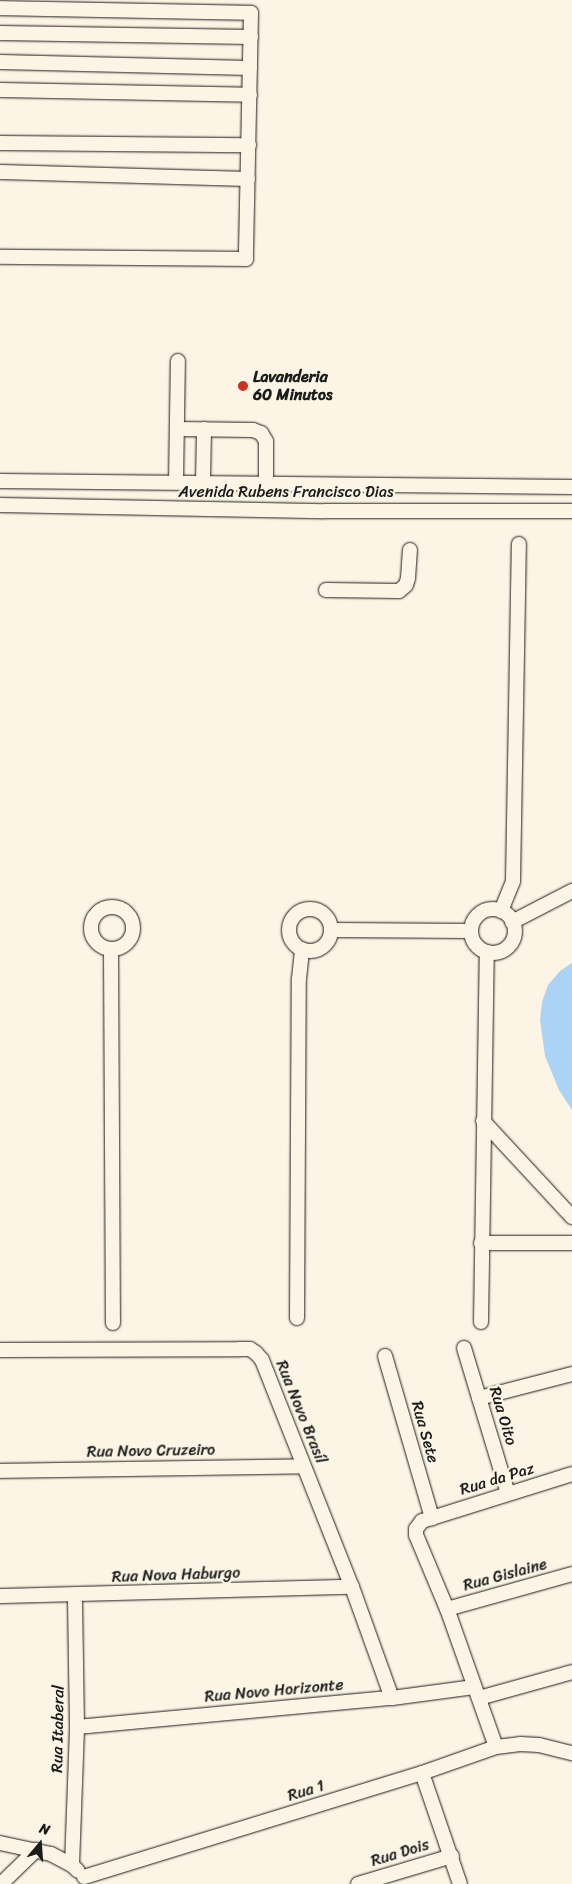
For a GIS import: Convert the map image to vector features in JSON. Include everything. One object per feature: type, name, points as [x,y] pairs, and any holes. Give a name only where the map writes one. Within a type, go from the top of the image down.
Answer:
[{"type":"street","points":[[0,8],[252,13],[246,259],[0,257]]},
{"type":"street","points":[[0,33],[251,37]]},
{"type":"street","points":[[0,62],[250,68]]},
{"type":"street","points":[[0,90],[250,95]]},
{"type":"street","points":[[0,143],[249,145]]},
{"type":"street","points":[[0,172],[248,179]]},
{"type":"street","points":[[176,482],[178,361]]},
{"type":"street","points":[[177,429],[253,430],[261,433],[266,441],[266,482]]},
{"type":"street","points":[[203,482],[204,429]]},
{"type":"street","name":"Avenida Rubens Francisco Dias","points":[[0,481],[266,482],[572,487]]},
{"type":"street","name":"Avenida Rubens Francisco Dias","points":[[0,505],[325,511],[572,511]]},
{"type":"street","points":[[501,911],[513,880],[519,544]]},
{"type":"street","points":[[326,590],[400,591],[406,585],[408,578],[410,550]]},
{"type":"street","points":[[512,922],[572,891]]},
{"type":"street","points":[[305,909],[319,910],[329,919],[332,930],[327,943],[315,951],[302,950],[292,941],[288,929],[293,916],[305,909]]},
{"type":"street","points":[[484,911],[501,911],[512,922],[514,936],[511,942],[501,951],[487,952],[475,944],[471,931],[477,916],[484,911]]},
{"type":"street","points":[[332,930],[471,931]]},
{"type":"street","points":[[111,950],[113,1323]]},
{"type":"street","points":[[297,1318],[299,979],[302,950]]},
{"type":"street","points":[[481,1322],[487,952]]},
{"type":"street","points":[[483,1122],[572,1217]]},
{"type":"street","points":[[481,1243],[572,1243]]},
{"type":"street","name":"Rua Oito","points":[[464,1348],[508,1494]]},
{"type":"street","name":"Rua Novo Brasíl","points":[[0,1350],[250,1349],[256,1353],[262,1360],[352,1587],[392,1698]]},
{"type":"street","name":"Rua Sete","points":[[385,1356],[432,1518]]},
{"type":"street","points":[[480,1398],[572,1374]]},
{"type":"street","name":"Rua Novo Cruzeiro","points":[[0,1471],[303,1466]]},
{"type":"street","name":"Rua da Paz","points":[[432,1518],[572,1474]]},
{"type":"street","points":[[432,1518],[418,1525],[416,1535],[447,1609],[496,1747]]},
{"type":"street","name":"Rua Gislaine","points":[[447,1609],[572,1574]]},
{"type":"street","name":"Rua Nova Haburgo","points":[[0,1596],[352,1587]]},
{"type":"street","name":"Rua Itaberal","points":[[72,1865],[77,1726],[75,1595]]},
{"type":"street","name":"Rua Novo Horizonte","points":[[77,1726],[392,1698],[477,1693],[572,1672]]},
{"type":"street","name":"Rua 1","points":[[87,1881],[422,1773],[496,1747],[520,1744],[538,1745],[572,1753]]},
{"type":"street","points":[[422,1773],[452,1856],[460,1884]]},
{"type":"street","points":[[0,1843],[51,1854],[72,1865],[87,1881]]},
{"type":"street","points":[[1,1884],[36,1850]]},
{"type":"street","name":"Rua Dois","points":[[358,1884],[452,1856]]},
{"type":"water","points":[[572,963],[572,1110],[559,1090],[545,1056],[540,1020],[542,1002],[548,985],[560,971]]},
{"type":"place","name":"Lavanderia 60 Minutos","points":[[243,386]]}]
